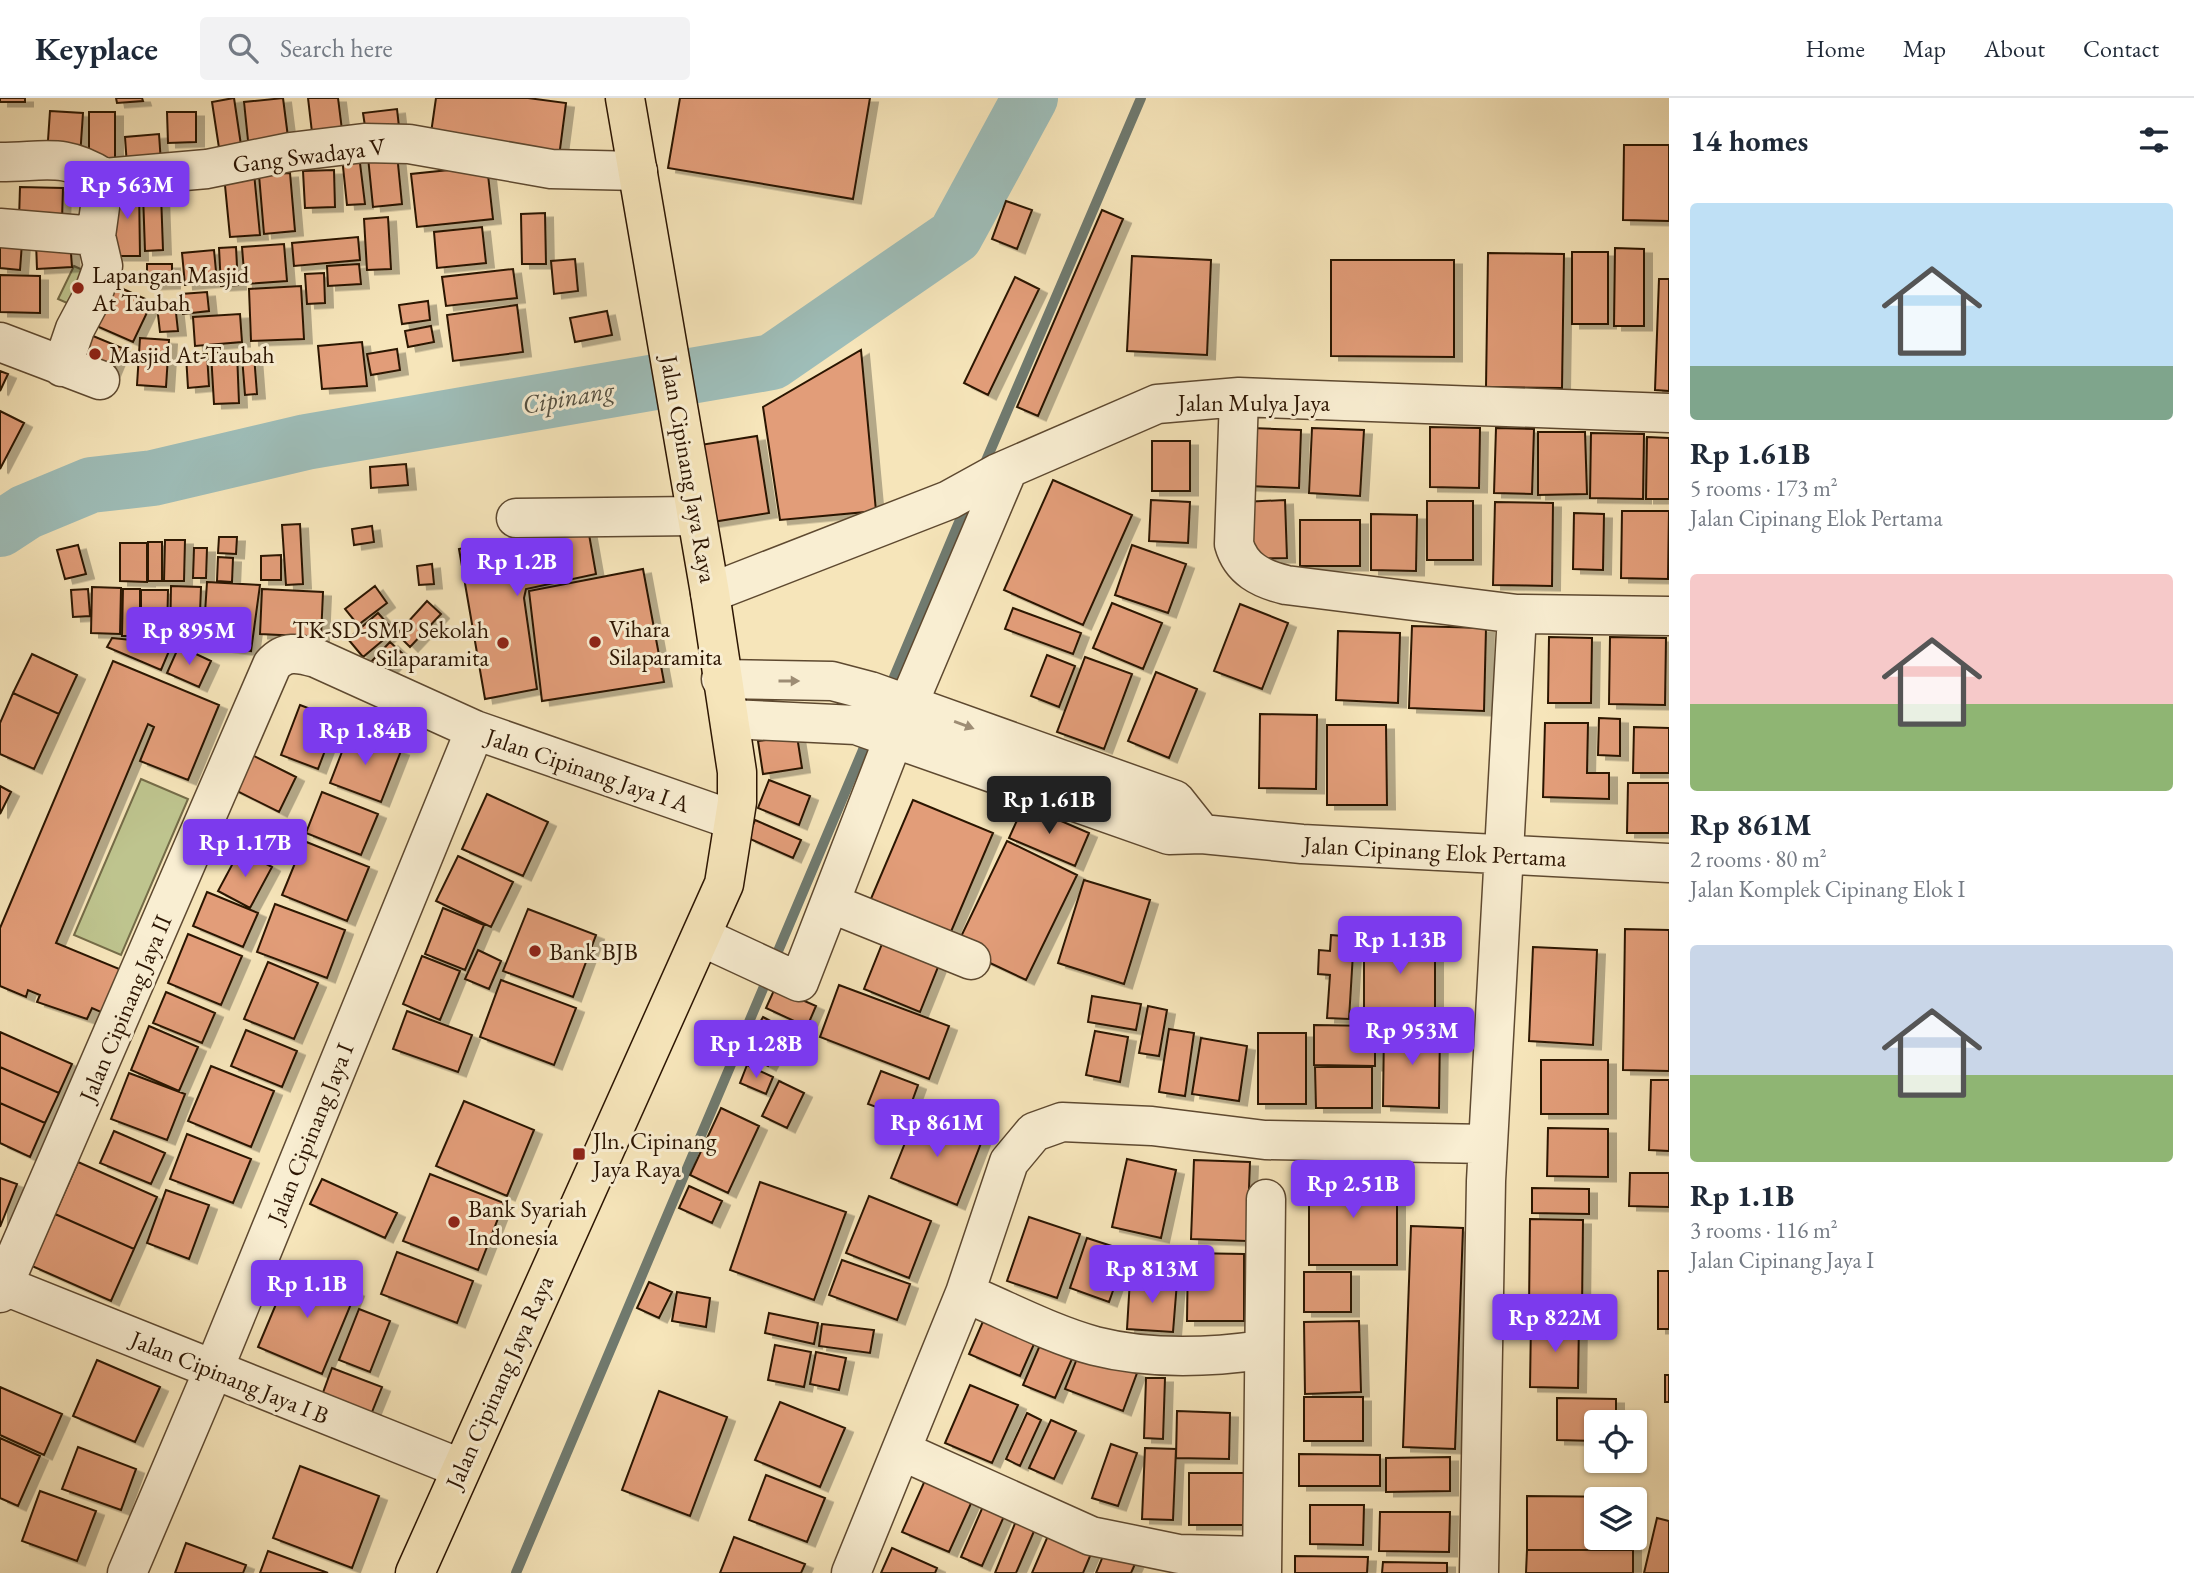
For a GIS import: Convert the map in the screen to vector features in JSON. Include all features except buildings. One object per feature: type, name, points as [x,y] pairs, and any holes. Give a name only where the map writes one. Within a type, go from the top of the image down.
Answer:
[{"type":"main road","name":"Jalan Cipinang Jaya Raya","points":[[415,1573],[724,884],[737,772],[710,593],[625,98]]},
{"type":"street","name":"Gang Swadaya V","points":[[104,178],[207,169],[290,152],[364,143],[409,144],[551,169],[638,171]]},
{"type":"street","points":[[0,162],[59,159],[82,164],[104,178],[96,236],[103,266],[92,297],[75,328],[62,367]]},
{"type":"street","points":[[0,228],[96,236]]},
{"type":"street","points":[[0,342],[100,380]]},
{"type":"street","points":[[1238,397],[1234,544],[1238,560],[1254,573],[1286,585],[1517,614],[1669,616]]},
{"type":"street","name":"Jalan Mulya Jaya","points":[[710,593],[949,500],[1003,471],[1157,404],[1238,397],[1669,413]]},
{"type":"street","points":[[702,937],[799,982],[830,903],[885,717],[1003,471]]},
{"type":"street","points":[[516,518],[696,516]]},
{"type":"street","points":[[1479,1573],[1488,1144],[1517,614]]},
{"type":"street","name":"Jalan Cipinang Jaya I A","points":[[290,653],[317,658],[475,730],[733,820]]},
{"type":"street","name":"Jalan Cipinang Jaya II","points":[[1,1287],[22,1248],[272,665],[280,656],[290,653]]},
{"type":"street","name":"Jalan Cipinang Elok Pertama","points":[[721,679],[832,681],[885,717]]},
{"type":"street","name":"Jalan Cipinang Elok Pertama","points":[[730,719],[885,717],[1175,800],[1202,834],[1301,844],[1669,863]]},
{"type":"street","name":"Jalan Cipinang Jaya I","points":[[127,1573],[213,1371],[475,730]]},
{"type":"street","points":[[830,903],[971,960]]},
{"type":"street","points":[[851,1573],[965,1293],[1009,1162],[1034,1132],[1062,1122],[1152,1126],[1265,1140],[1488,1144]]},
{"type":"street","points":[[902,1451],[1091,1536],[1179,1554],[1262,1565],[1262,1350],[1266,1199]]},
{"type":"street","name":"Jalan Cipinang Jaya I B","points":[[1,1287],[460,1468]]},
{"type":"street","points":[[965,1293],[1063,1335],[1122,1352],[1189,1357],[1262,1350]]},
{"type":"green space","name":"Lapangan Masjid At Taubah","points":[[74,266],[98,277],[83,310],[58,299]]},
{"type":"green space","points":[[141,779],[188,799],[121,955],[74,935]]},
{"type":"waterway","name":"Cipinang","points":[[0,529],[26,512],[91,485],[153,478],[306,442],[772,362],[955,236],[1030,98]]},
{"type":"waterway","points":[[982,470],[1141,98]]},
{"type":"waterway","points":[[889,689],[967,503]]},
{"type":"waterway","points":[[773,963],[868,738]]},
{"type":"waterway","points":[[516,1573],[768,977]]},
{"type":"place","name":"Lapangan Masjid At Taubah","points":[[78,288]]},
{"type":"place","name":"Masjid At-Taubah","points":[[95,354]]},
{"type":"place","name":"Vihara Silaparamita","points":[[595,642]]},
{"type":"place","name":"TK-SD-SMP Sekolah Silaparamita","points":[[503,643]]},
{"type":"place","name":"Bank BJB","points":[[535,951]]},
{"type":"place","name":"Jln. Cipinang Jaya Raya","points":[[579,1154]]},
{"type":"place","name":"Bank Syariah Indonesia","points":[[454,1222]]}]
